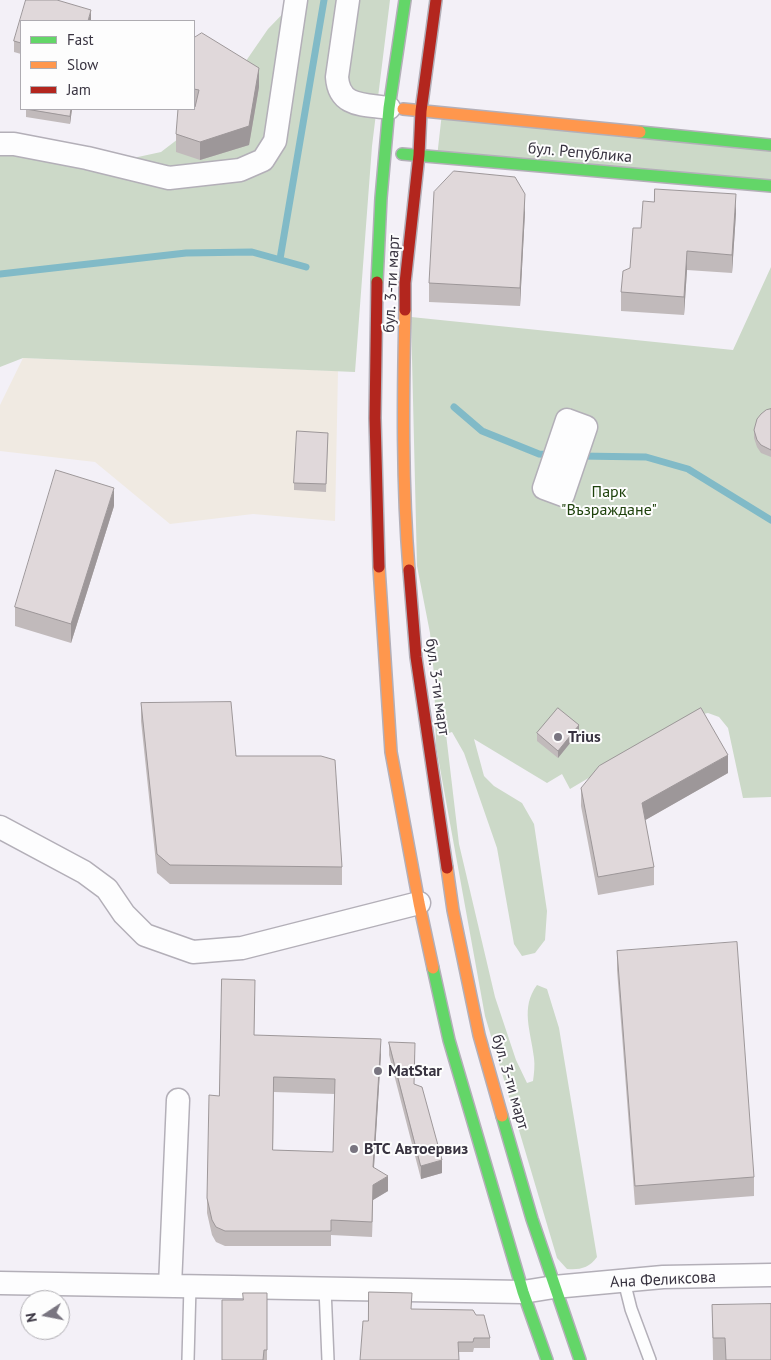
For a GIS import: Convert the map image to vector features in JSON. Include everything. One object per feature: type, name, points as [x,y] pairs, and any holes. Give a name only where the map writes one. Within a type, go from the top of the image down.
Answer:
[{"type":"street","points":[[0,144],[14,144],[87,158],[169,178],[240,170],[263,160],[274,141],[296,0]]},
{"type":"street","points":[[348,0],[336,78],[337,88],[344,98],[352,102],[389,108]]},
{"type":"street","name":"бул. 3-ти март","points":[[405,0],[389,108],[376,307],[377,530],[391,752],[419,903],[449,1040],[523,1292],[547,1360]]},
{"type":"street","name":"бул. 3-ти март","points":[[436,0],[421,111],[419,155],[406,283],[403,412],[405,517],[416,657],[453,910],[479,1035],[532,1219],[580,1360]]},
{"type":"street","name":"бул. Република","points":[[389,108],[771,145]]},
{"type":"street","name":"бул. Република","points":[[385,154],[419,155],[771,186]]},
{"type":"street","points":[[0,827],[84,872],[108,889],[124,914],[145,935],[193,952],[242,948],[419,903]]},
{"type":"street","points":[[178,1100],[180,1286]]},
{"type":"street","name":"Ана Феликсова","points":[[0,1282],[523,1292],[554,1287],[663,1277],[771,1275]]},
{"type":"lane","points":[[624,1281],[631,1309],[650,1360]]},
{"type":"lane","points":[[180,1286],[188,1360]]},
{"type":"lane","points":[[325,1288],[328,1360]]},
{"type":"shaded area","points":[[23,358],[338,371],[335,521],[253,514],[170,524],[95,462],[0,451],[0,405]]},
{"type":"green space","points":[[296,0],[390,0],[372,146],[355,372],[23,358],[0,367],[0,137],[101,165],[161,152],[208,116],[268,29]]},
{"type":"green space","points":[[442,113],[771,145],[771,186],[437,157]]},
{"type":"green space","name":"Парк \"Възраждане\"","points":[[771,267],[771,797],[743,798],[728,728],[719,717],[708,713],[693,716],[570,789],[562,774],[547,783],[474,739],[484,776],[494,786],[522,803],[534,824],[547,911],[545,940],[535,953],[522,956],[514,944],[497,848],[464,753],[452,732],[446,734],[459,844],[495,997],[516,1060],[527,1083],[533,1081],[534,1067],[528,1011],[529,1002],[537,985],[547,989],[559,1028],[597,1257],[591,1264],[584,1267],[567,1269],[557,1258],[485,1016],[436,746],[434,675],[430,633],[417,566],[411,317],[733,350]]},
{"type":"building","points":[[26,0],[57,0],[91,10],[88,20],[20,20]]},
{"type":"building","points":[[20,20],[20,43],[14,41]]},
{"type":"building","points":[[202,33],[259,68],[249,126],[200,142],[176,134],[178,110],[195,110],[199,90],[195,89],[195,37]]},
{"type":"building","points":[[32,110],[71,110],[70,116]]},
{"type":"building","points":[[454,171],[515,177],[525,194],[520,288],[429,283],[434,192]]},
{"type":"building","points":[[655,189],[736,194],[732,255],[687,251],[684,297],[621,292],[623,271],[630,268],[633,228],[641,228],[643,201],[654,202]]},
{"type":"building","points":[[771,409],[771,450],[761,445],[757,440],[754,430],[757,419],[761,414]]},
{"type":"building","points":[[297,431],[328,433],[326,484],[294,483]]},
{"type":"building","points":[[56,470],[114,488],[71,624],[15,607]]},
{"type":"building","points":[[231,702],[236,756],[321,756],[335,760],[342,867],[170,865],[157,854],[141,703]]},
{"type":"building","name":"Trius","points":[[558,708],[579,725],[558,751],[537,733]]},
{"type":"building","points":[[701,708],[728,755],[642,803],[654,867],[598,877],[581,788],[599,766]]},
{"type":"building","points":[[737,942],[754,1177],[635,1186],[617,951]]},
{"type":"building","points":[[222,979],[255,980],[254,1035],[381,1039],[373,1167],[388,1176],[373,1185],[372,1222],[331,1220],[331,1231],[225,1231],[216,1227],[212,1220],[207,1198],[209,1095],[219,1096]],"holes":[[[274,1077],[335,1079],[333,1152],[273,1150]]]},
{"type":"building","points":[[389,1042],[415,1043],[414,1084],[422,1087],[442,1160],[421,1166]]},
{"type":"building","points":[[369,1292],[412,1293],[411,1309],[473,1310],[476,1315],[484,1315],[490,1338],[474,1338],[473,1342],[458,1342],[459,1360],[360,1360],[363,1321],[368,1321]]},
{"type":"building","points":[[243,1293],[267,1293],[267,1350],[264,1350],[263,1360],[222,1360],[222,1300],[243,1300]]},
{"type":"building","points":[[771,1304],[771,1360],[726,1360],[725,1338],[713,1338],[712,1305]]},
{"type":"waterway","points":[[280,259],[324,0]]},
{"type":"waterway","points":[[0,274],[186,253],[252,252],[306,267]]},
{"type":"waterway","points":[[454,407],[482,431],[539,454],[553,455]]},
{"type":"waterway","points":[[579,456],[646,457],[688,469],[771,520]]},
{"type":"traffic: fast","points":[[377,282],[381,198],[389,108],[405,0]]},
{"type":"traffic: fast","points":[[640,132],[771,145]]},
{"type":"traffic: fast","points":[[402,154],[771,186]]},
{"type":"traffic: fast","points":[[433,968],[449,1040],[523,1292],[547,1360]]},
{"type":"traffic: fast","points":[[502,1116],[532,1219],[580,1360]]},
{"type":"traffic: slow","points":[[403,109],[640,132]]},
{"type":"traffic: slow","points":[[405,310],[404,440],[409,570]]},
{"type":"traffic: slow","points":[[379,567],[391,752],[433,968]]},
{"type":"traffic: slow","points":[[447,868],[453,910],[479,1035],[502,1116]]},
{"type":"traffic: jam","points":[[405,310],[405,283],[419,155],[421,111],[436,0]]},
{"type":"traffic: jam","points":[[377,282],[375,418],[379,567]]},
{"type":"traffic: jam","points":[[409,570],[416,657],[447,868]]},
{"type":"place","name":"Trius","points":[[558,737]]},
{"type":"place","name":"MatStar","points":[[378,1071]]},
{"type":"place","name":"ВТС Автоервиз","points":[[354,1149]]}]
